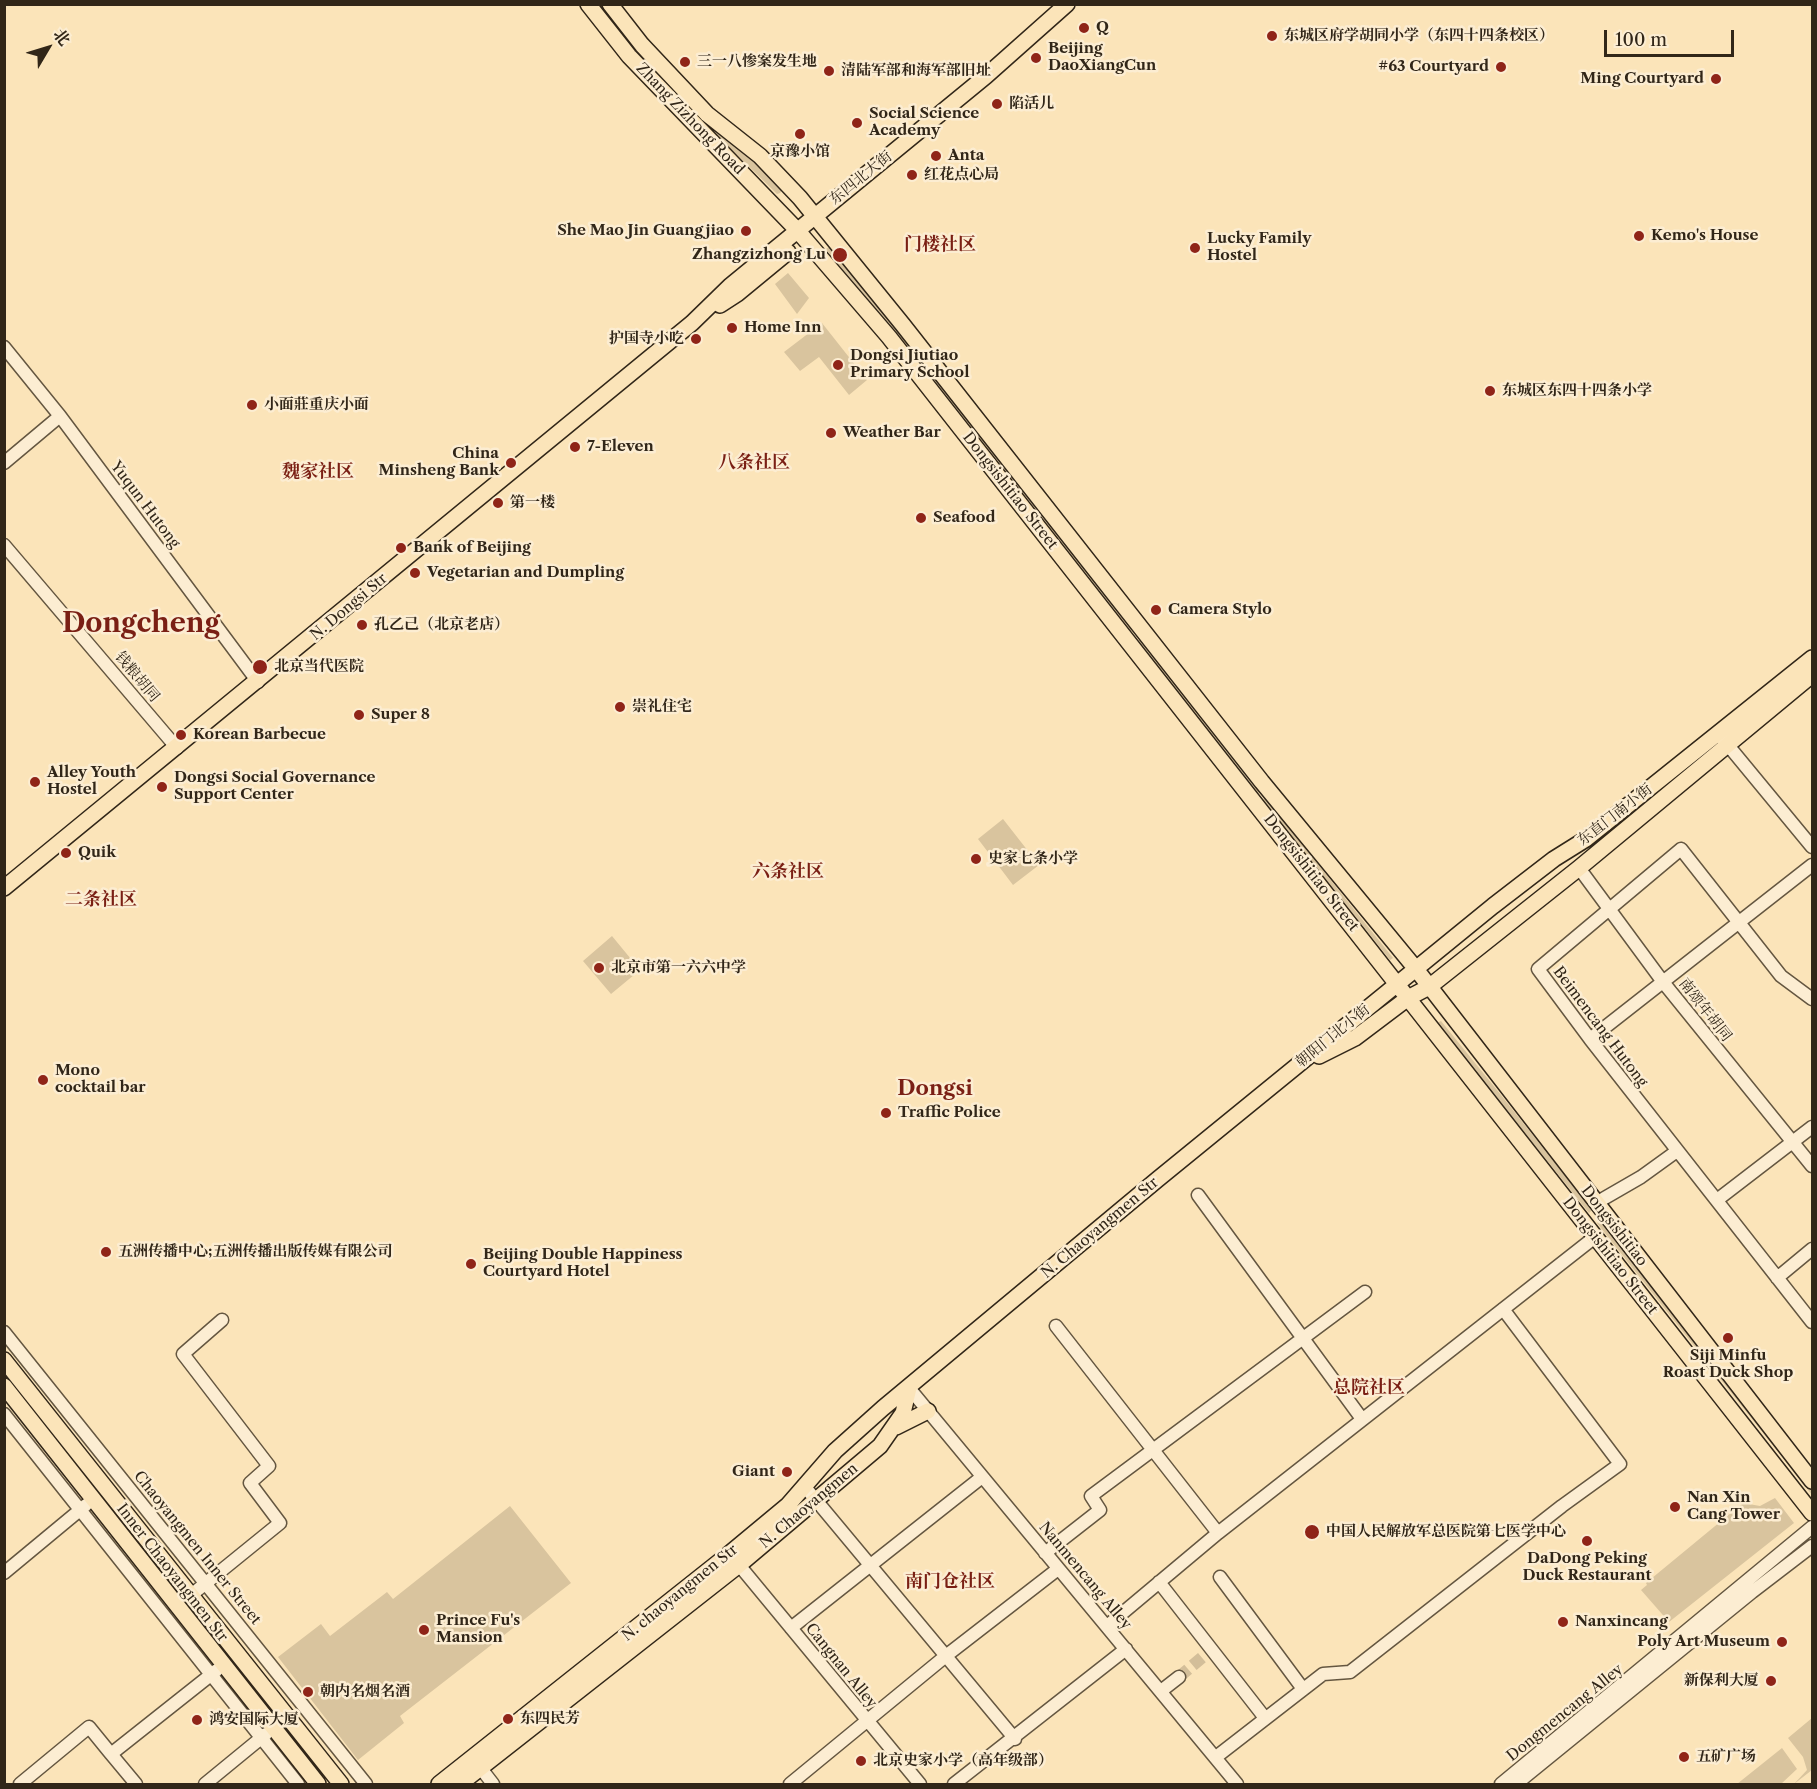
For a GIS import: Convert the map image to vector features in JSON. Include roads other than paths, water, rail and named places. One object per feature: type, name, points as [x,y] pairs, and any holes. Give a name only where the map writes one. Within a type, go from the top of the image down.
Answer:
[{"type":"main road","name":"Zhang Zizhong Road","points":[[588,4],[629,56],[801,234]]},
{"type":"main road","name":"Zhang Zizhong Road","points":[[610,4],[642,45],[707,114],[760,156],[817,220]]},
{"type":"main road","name":"东四北大街","points":[[692,322],[730,286],[801,234],[1067,4]]},
{"type":"main road","name":"Dongsishitiao Street","points":[[817,220],[903,325],[1262,782],[1416,969]]},
{"type":"main road","name":"Dongsishitiao Street","points":[[801,234],[889,337],[1812,1513]]},
{"type":"main road","name":"N. Dongsi Str","points":[[4,888],[119,792],[258,682],[692,322]]},
{"type":"main road","name":"东直门南小街","points":[[1398,983],[1492,906],[1554,859],[1586,839],[1812,658]]},
{"type":"main road","name":"东直门南小街","points":[[1408,998],[1429,987],[1579,868],[1812,675]]},
{"type":"main road","name":"Dongsishitiao","points":[[1416,969],[1812,1481]]},
{"type":"main road","name":"朝阳门北小街","points":[[1292,1070],[1398,983]]},
{"type":"main road","name":"朝阳门北小街","points":[[1292,1070],[1355,1038],[1408,998]]},
{"type":"main road","name":"N. Chaoyangmen Str","points":[[909,1388],[1292,1070]]},
{"type":"main road","name":"Inner Chaoyangmen Str","points":[[4,1360],[341,1785]]},
{"type":"main road","name":"Inner Chaoyangmen Str","points":[[4,1386],[318,1785]]},
{"type":"main road","name":"N. Chaoyangmen","points":[[460,1785],[477,1763],[739,1565],[879,1446],[903,1413],[909,1388]]},
{"type":"main road","name":"N. chaoyangmen Str","points":[[439,1785],[477,1763],[729,1554],[805,1487],[835,1451],[909,1388]]},
{"type":"main road","points":[[894,1428],[928,1411]]},
{"type":"street","name":"Yuqun Hutong","points":[[4,347],[60,416],[258,682]]},
{"type":"street","points":[[4,463],[60,416]]},
{"type":"street","name":"钱粮胡同","points":[[4,544],[177,748]]},
{"type":"street","points":[[1718,732],[1812,847]]},
{"type":"street","name":"Beimencang Hutong","points":[[1812,999],[1781,976],[1681,849],[1610,911],[1538,969],[1590,1040],[1812,1322]]},
{"type":"street","points":[[1590,1040],[1812,865]]},
{"type":"street","name":"南颂年胡同","points":[[1579,868],[1664,982],[1812,1166]]},
{"type":"street","points":[[1717,1200],[1812,1127]]},
{"type":"street","points":[[1596,1203],[1641,1177],[1677,1151]]},
{"type":"street","points":[[1198,1195],[1362,1419]]},
{"type":"street","points":[[1107,1626],[1218,1533],[1595,1237]]},
{"type":"street","points":[[1777,1278],[1812,1250]]},
{"type":"street","points":[[1045,1553],[1100,1510],[1091,1496],[1365,1292]]},
{"type":"street","points":[[1216,1757],[1323,1674],[1350,1672],[1562,1506],[1620,1464],[1503,1309]]},
{"type":"street","points":[[190,1596],[280,1523],[250,1483],[269,1466],[183,1354],[222,1320]]},
{"type":"street","points":[[1056,1326],[1218,1533]]},
{"type":"street","name":"Chaoyangmen Inner Street","points":[[4,1332],[366,1785]]},
{"type":"street","name":"Nanmencang Alley","points":[[909,1388],[1237,1785]]},
{"type":"street","points":[[4,1414],[298,1785]]},
{"type":"street","points":[[791,1628],[982,1477]]},
{"type":"street","points":[[805,1487],[1015,1739]]},
{"type":"street","points":[[5,1571],[93,1498]]},
{"type":"street","name":"Dongmencang Alley","points":[[1501,1785],[1812,1527]]},
{"type":"street","name":"Dongmencang Alley","points":[[1516,1785],[1752,1592],[1812,1546]]},
{"type":"street","name":"Cangnan Alley","points":[[739,1565],[920,1785]]},
{"type":"street","points":[[789,1785],[947,1655],[1058,1569]]},
{"type":"street","points":[[1220,1577],[1303,1689]]},
{"type":"street","points":[[1159,1582],[1208,1653],[1265,1718]]},
{"type":"street","points":[[954,1785],[1126,1649]]},
{"type":"street","points":[[111,1754],[213,1675],[224,1663]]},
{"type":"street","points":[[1161,1691],[1179,1677]]},
{"type":"street","points":[[20,1785],[89,1727],[136,1785]]},
{"type":"street","points":[[205,1785],[274,1728]]},
{"type":"street","points":[[477,1763],[493,1785]]},
{"type":"tunnel","points":[[1179,1677],[1205,1655]]},
{"type":"place","name":"Q","points":[[1084,28]]},
{"type":"place","name":"东城区府学胡同小学（东四十四条校区）","points":[[1272,36]]},
{"type":"place","name":"Beijing DaoXiangCun","points":[[1036,58]]},
{"type":"place","name":"三一八惨案发生地","points":[[685,62]]},
{"type":"place","name":"#63 Courtyard","points":[[1501,67]]},
{"type":"place","name":"清陆军部和海军部旧址","points":[[829,71]]},
{"type":"place","name":"Ming Courtyard","points":[[1716,79]]},
{"type":"place","name":"陷活儿","points":[[997,104]]},
{"type":"place","name":"Social Science Academy","points":[[857,123]]},
{"type":"place","name":"京豫小馆","points":[[800,134]]},
{"type":"place","name":"Anta","points":[[936,156]]},
{"type":"place","name":"红花点心局","points":[[912,175]]},
{"type":"place","name":"She Mao Jin Guangjiao","points":[[746,231]]},
{"type":"place","name":"Kemo's House","points":[[1639,236]]},
{"type":"place","name":"Lucky Family Hostel","points":[[1195,248]]},
{"type":"place","name":"Zhangzizhong Lu","points":[[840,255]]},
{"type":"place","name":"Home Inn","points":[[732,328]]},
{"type":"place","name":"护国寺小吃","points":[[696,339]]},
{"type":"place","name":"Dongsi Jiutiao Primary School","points":[[838,365]]},
{"type":"place","name":"东城区东四十四条小学","points":[[1490,391]]},
{"type":"place","name":"小面莊重庆小面","points":[[252,405]]},
{"type":"place","name":"Weather Bar","points":[[831,433]]},
{"type":"place","name":"7-Eleven","points":[[575,447]]},
{"type":"place","name":"China Minsheng Bank","points":[[511,463]]},
{"type":"place","name":"第一楼","points":[[498,503]]},
{"type":"place","name":"Seafood","points":[[921,518]]},
{"type":"place","name":"Bank of Beijing","points":[[401,548]]},
{"type":"place","name":"Vegetarian and Dumpling","points":[[415,573]]},
{"type":"place","name":"Camera Stylo","points":[[1156,610]]},
{"type":"place","name":"孔乙己（北京老店）","points":[[362,625]]},
{"type":"place","name":"北京当代医院","points":[[260,667]]},
{"type":"place","name":"崇礼住宅","points":[[620,707]]},
{"type":"place","name":"Super 8","points":[[359,715]]},
{"type":"place","name":"Korean Barbecue","points":[[181,735]]},
{"type":"place","name":"Alley Youth Hostel","points":[[35,782]]},
{"type":"place","name":"Dongsi Social Governance Support Center","points":[[162,787]]},
{"type":"place","name":"Quik","points":[[66,853]]},
{"type":"place","name":"史家七条小学","points":[[976,859]]},
{"type":"place","name":"北京市第一六六中学","points":[[599,968]]},
{"type":"place","name":"Mono cocktail bar","points":[[43,1080]]},
{"type":"place","name":"Traffic Police","points":[[886,1113]]},
{"type":"place","name":"五洲传播中心;五洲传播出版传媒有限公司","points":[[106,1252]]},
{"type":"place","name":"Beijing Double Happiness Courtyard Hotel","points":[[471,1264]]},
{"type":"place","name":"Siji Minfu Roast Duck Shop","points":[[1728,1338]]},
{"type":"place","name":"Giant","points":[[787,1472]]},
{"type":"place","name":"Nan Xin Cang Tower","points":[[1675,1507]]},
{"type":"place","name":"中国人民解放军总医院第七医学中心","points":[[1312,1532]]},
{"type":"place","name":"DaDong Peking Duck Restaurant","points":[[1587,1541]]},
{"type":"place","name":"Nanxincang","points":[[1563,1622]]},
{"type":"place","name":"Prince Fu's Mansion","points":[[424,1630]]},
{"type":"place","name":"Poly Art Museum","points":[[1782,1642]]},
{"type":"place","name":"新保利大厦","points":[[1771,1681]]},
{"type":"place","name":"朝内名烟名酒","points":[[308,1692]]},
{"type":"place","name":"东四民芳","points":[[508,1719]]},
{"type":"place","name":"鸿安国际大厦","points":[[197,1720]]},
{"type":"place","name":"五矿广场","points":[[1684,1757]]},
{"type":"place","name":"北京史家小学（高年级部）","points":[[861,1761]]},
{"type":"district","name":"门楼社区","points":[[940,245]]},
{"type":"district","name":"八条社区","points":[[754,463]]},
{"type":"district","name":"魏家社区","points":[[318,472]]},
{"type":"district","name":"Dongcheng","points":[[141,624]]},
{"type":"district","name":"六条社区","points":[[788,872]]},
{"type":"district","name":"二条社区","points":[[101,900]]},
{"type":"district","name":"Dongsi","points":[[935,1089]]},
{"type":"district","name":"总院社区","points":[[1369,1388]]},
{"type":"district","name":"南门仓社区","points":[[950,1582]]}]
